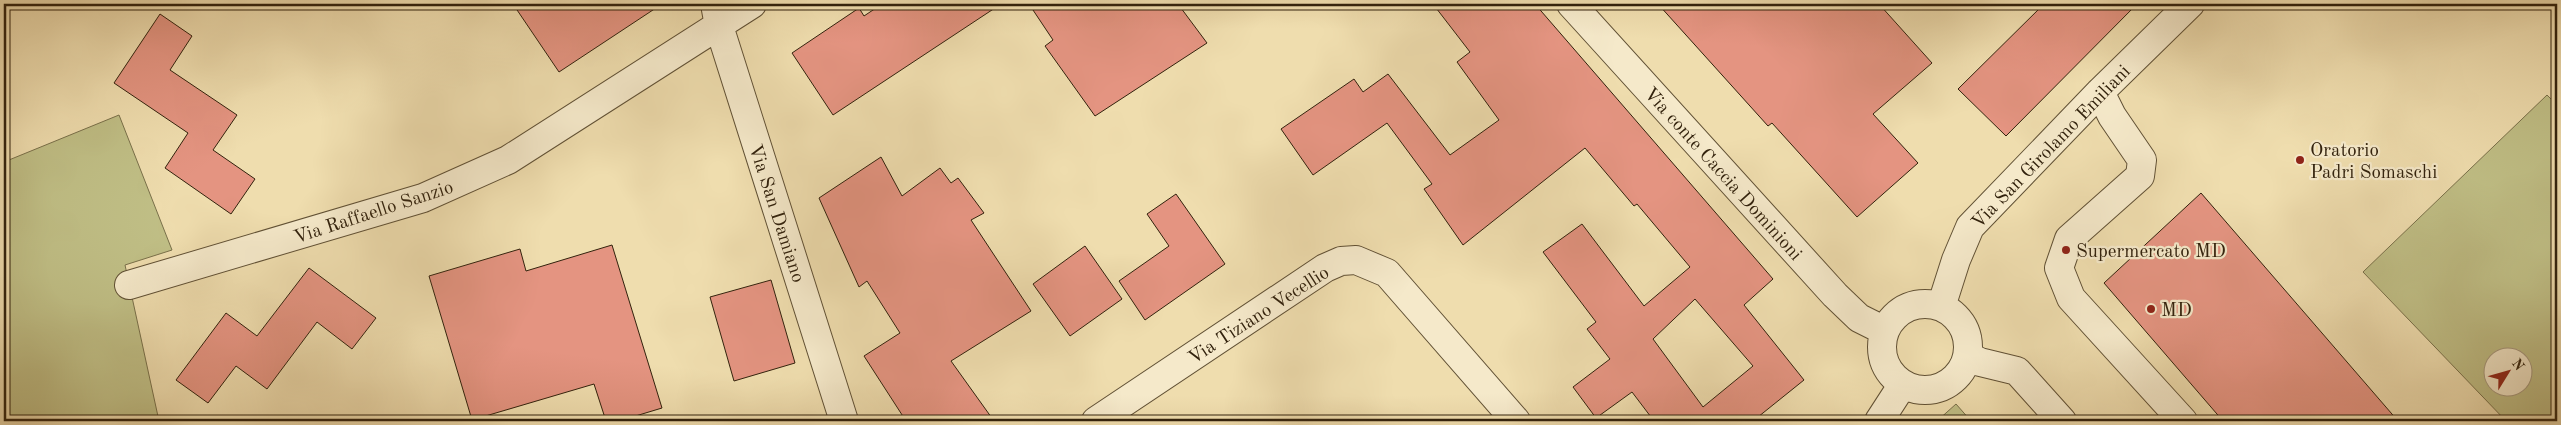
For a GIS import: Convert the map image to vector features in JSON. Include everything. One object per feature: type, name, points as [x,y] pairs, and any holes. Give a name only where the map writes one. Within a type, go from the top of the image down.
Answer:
[{"type":"street","name":"Via Raffaello Sanzio","points":[[130,285],[423,198],[481,173],[508,160],[717,15],[752,4]]},
{"type":"street","name":"Via conte Caccia Dominioni","points":[[1572,4],[1835,295],[1859,318],[1884,331]]},
{"type":"street","name":"Via San Girolamo Emiliani","points":[[1941,307],[1956,260],[1970,227],[2100,92],[2190,4]]},
{"type":"street","name":"Via San Damiano","points":[[717,15],[844,421]]},
{"type":"street","points":[[2100,92],[2112,116],[2142,160],[2140,176],[2070,239],[2058,268],[2071,298],[2184,421]]},
{"type":"street","name":"Via Tiziano Vecellio","points":[[1096,421],[1325,268],[1341,261],[1356,260],[1386,273],[1516,421]]},
{"type":"street","points":[[1932,305],[1941,307],[1957,319],[1962,327],[1968,346],[1967,356],[1958,374],[1943,386],[1922,390],[1903,384],[1888,370],[1884,361],[1882,341],[1884,331],[1896,316],[1912,306],[1932,305]]},
{"type":"street","points":[[1967,356],[1980,362],[2017,371],[2062,421]]},
{"type":"street","points":[[1879,421],[1903,384]]},
{"type":"shaded area","points":[[2547,95],[2557,105],[2557,421],[2506,421],[2363,272]]},
{"type":"shaded area","points":[[119,115],[172,250],[125,265],[159,421],[4,421],[4,162]]},
{"type":"shaded area","points":[[1956,404],[1971,421],[1937,421]]},
{"type":"building","points":[[513,4],[662,4],[559,72]]},
{"type":"building","points":[[882,4],[1001,4],[833,115],[792,53],[859,8],[864,16]]},
{"type":"building","points":[[1029,4],[1178,4],[1207,43],[1095,116],[1045,46],[1053,40]]},
{"type":"building","points":[[1433,4],[1535,4],[1773,279],[1744,305],[1804,380],[1753,421],[1654,421],[1632,392],[1596,418],[1573,387],[1610,359],[1587,329],[1596,322],[1543,252],[1582,224],[1644,306],[1690,267],[1637,204],[1634,206],[1585,148],[1463,245],[1424,189],[1432,184],[1387,123],[1313,175],[1281,129],[1354,79],[1363,92],[1388,74],[1450,155],[1499,120],[1457,62],[1470,52]],"holes":[[[1695,299],[1753,366],[1703,407],[1653,339]]]},
{"type":"building","points":[[1658,4],[1879,4],[1932,63],[1873,114],[1918,163],[1857,217],[1772,123],[1768,126]]},
{"type":"building","points":[[2044,4],[2137,4],[2006,136],[1958,89]]},
{"type":"building","points":[[160,14],[192,36],[170,70],[237,115],[213,150],[255,179],[231,214],[165,168],[188,133],[114,83]]},
{"type":"building","points":[[881,157],[902,196],[940,168],[951,183],[958,178],[984,213],[971,220],[1031,311],[951,361],[994,421],[906,421],[864,356],[900,333],[867,281],[859,287],[819,198]]},
{"type":"building","points":[[2201,193],[2398,421],[2223,421],[2104,283]]},
{"type":"building","points":[[1176,194],[1225,264],[1145,320],[1119,281],[1169,246],[1147,214]]},
{"type":"building","points":[[612,245],[662,408],[619,421],[606,421],[594,384],[472,420],[429,276],[520,249],[526,271]]},
{"type":"building","points":[[1085,246],[1122,299],[1070,336],[1033,284]]},
{"type":"building","points":[[309,268],[376,318],[352,349],[317,322],[267,389],[236,366],[208,403],[176,380],[226,313],[257,336]]},
{"type":"building","points":[[771,280],[795,363],[734,381],[710,297]]},
{"type":"place","name":"Oratorio Padri Somaschi","points":[[2300,160]]},
{"type":"place","name":"Supermercato MD","points":[[2066,250]]},
{"type":"place","name":"MD","points":[[2151,309]]}]
